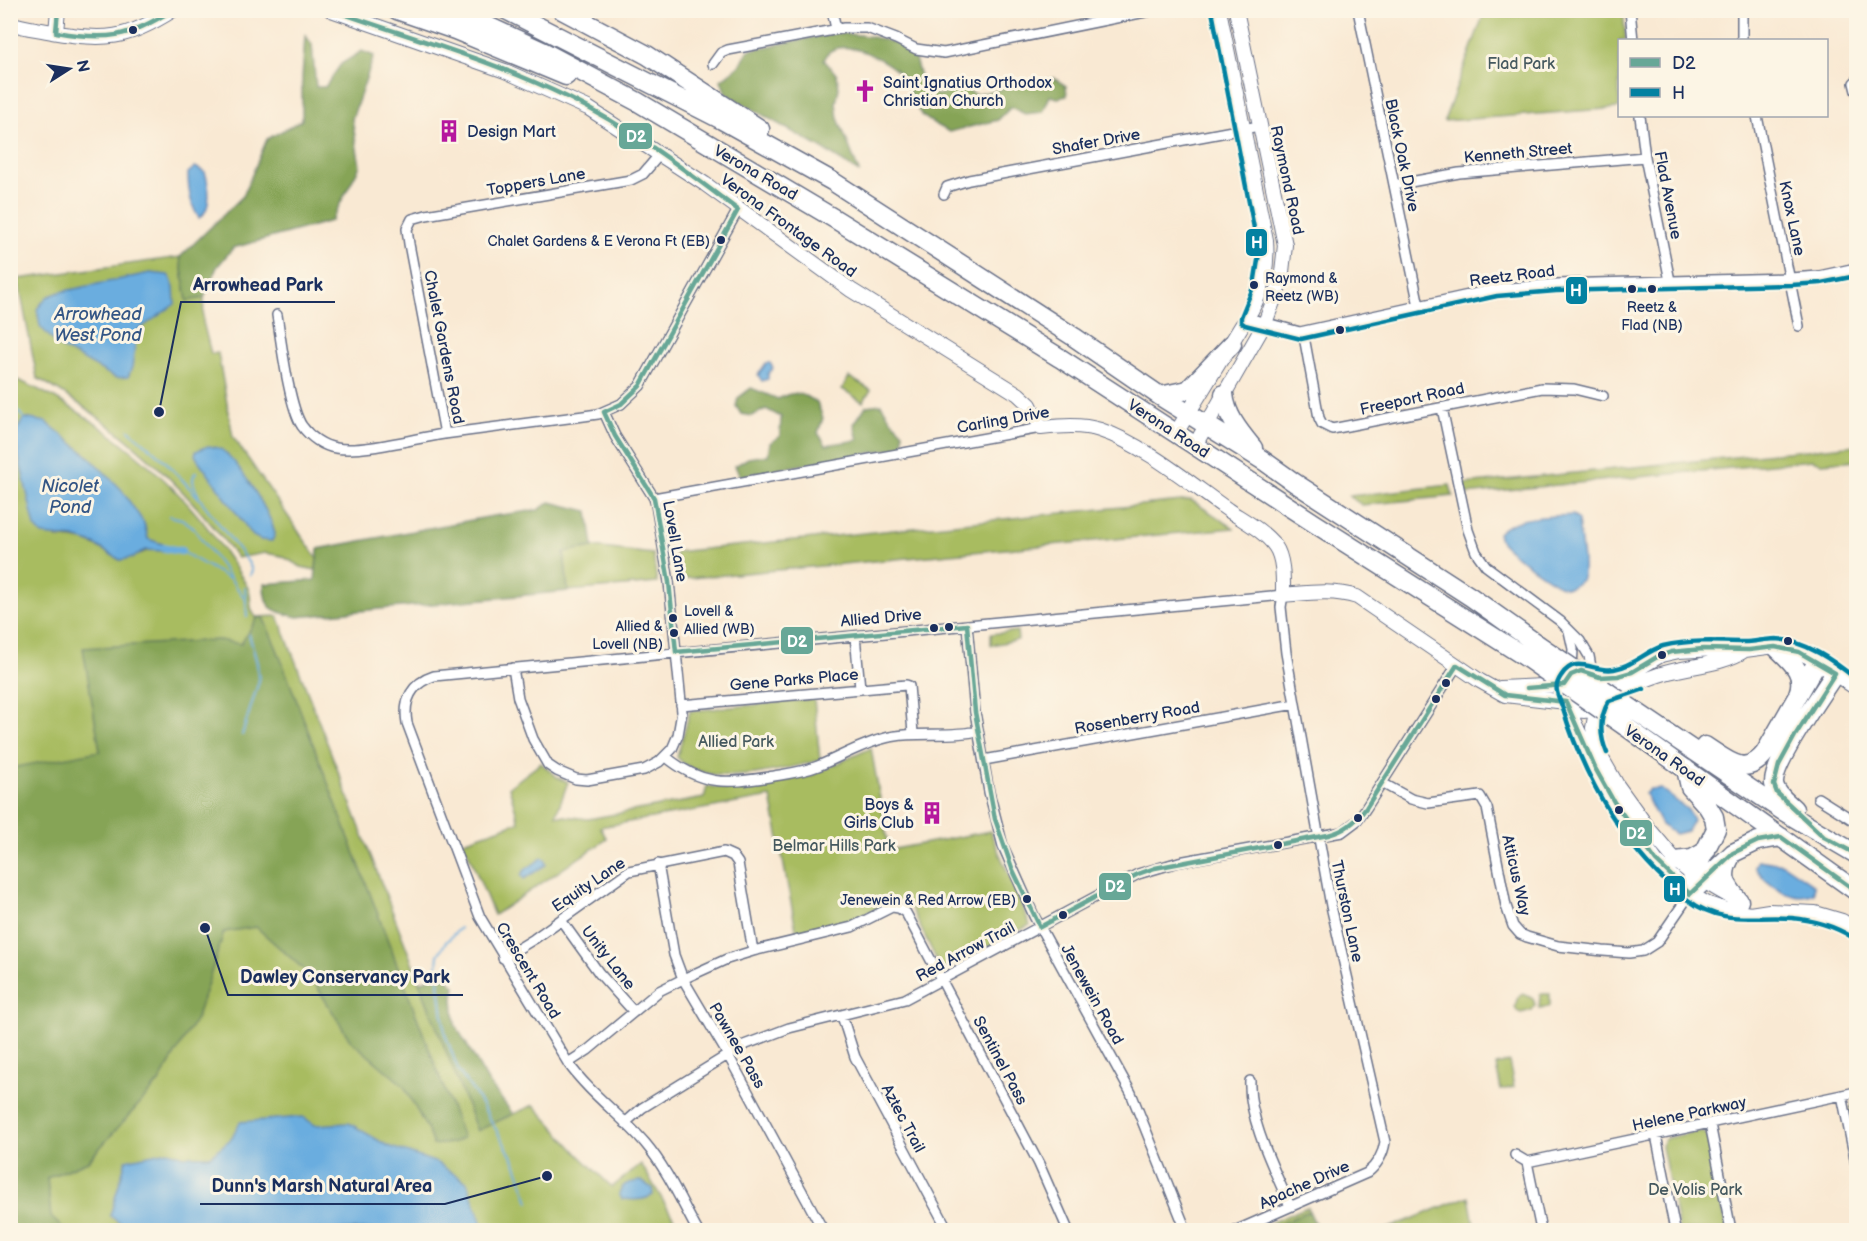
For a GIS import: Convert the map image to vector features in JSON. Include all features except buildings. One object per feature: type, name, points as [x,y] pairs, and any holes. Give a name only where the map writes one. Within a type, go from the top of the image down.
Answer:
[{"type":"highway","points":[[397,10],[455,30],[534,63],[692,134]]},
{"type":"highway","name":"Verona Road","points":[[453,10],[564,63],[692,134],[1060,358],[1314,523],[1532,651],[1630,719],[1686,769],[1857,891]]},
{"type":"highway","name":"Verona Road","points":[[506,10],[722,120],[832,181],[1472,597],[1532,651]]},
{"type":"highway","points":[[562,10],[657,61],[832,181]]},
{"type":"highway","points":[[1160,396],[1188,390],[1232,344]]},
{"type":"highway","points":[[1224,394],[1227,411],[1238,429],[1264,461]]},
{"type":"highway","points":[[1774,646],[1798,670],[1802,686],[1796,699]]},
{"type":"highway","points":[[1652,724],[1667,723],[1732,762],[1746,767],[1758,762],[1763,756],[1817,662]]},
{"type":"highway","points":[[1824,837],[1777,793],[1774,785],[1775,775],[1796,734],[1835,673]]},
{"type":"highway","name":"Verona Road","points":[[1630,719],[1652,724],[1730,777],[1824,837],[1857,855]]},
{"type":"highway","points":[[1686,769],[1690,788],[1714,817],[1716,829],[1706,851],[1699,878],[1690,894]]},
{"type":"highway","points":[[1699,878],[1733,854],[1758,841],[1781,837]]},
{"type":"highway","points":[[1676,861],[1692,859],[1706,851]]},
{"type":"highway","points":[[1733,854],[1724,872],[1725,881],[1745,903]]},
{"type":"street","points":[[56,32],[58,10]]},
{"type":"street","points":[[10,22],[22,27],[87,38],[109,38],[151,25],[173,10]]},
{"type":"street","name":"Verona Frontage Road","points":[[331,10],[527,79],[588,108],[705,184],[851,290],[1018,394],[1030,405],[1041,428]]},
{"type":"street","points":[[832,10],[836,29]]},
{"type":"street","points":[[713,64],[721,53],[728,50],[836,29],[867,28],[916,49],[945,53],[1155,10]]},
{"type":"street","name":"Raymond Road","points":[[1176,433],[1183,410],[1232,344],[1248,318],[1261,290],[1267,266],[1267,254],[1219,10]]},
{"type":"street","name":"Raymond Road","points":[[1195,445],[1265,323],[1280,287],[1285,245],[1236,10]]},
{"type":"street","name":"Black Oak Drive","points":[[1358,10],[1419,306]]},
{"type":"street","points":[[1630,10],[1633,39]]},
{"type":"street","points":[[1742,10],[1742,39]]},
{"type":"street","points":[[1857,81],[1854,83],[1857,91]]},
{"type":"street","name":"Flad Avenue","points":[[1640,117],[1645,157],[1670,281]]},
{"type":"street","name":"Knox Lane","points":[[1757,117],[1799,326]]},
{"type":"street","name":"Shafer Drive","points":[[944,194],[947,187],[969,180],[1259,126]]},
{"type":"street","name":"Toppers Lane","points":[[409,223],[412,219],[426,215],[632,180],[643,174],[660,154]]},
{"type":"street","name":"Kenneth Street","points":[[1394,185],[1458,173],[1645,157]]},
{"type":"street","name":"Chalet Gardens Road","points":[[409,223],[407,229],[409,244],[445,434],[604,412],[621,404],[640,386],[738,210]]},
{"type":"street","name":"Reetz Road","points":[[1248,318],[1300,332],[1496,289],[1790,278],[1819,276],[1857,268]]},
{"type":"street","points":[[277,315],[295,410],[302,426],[312,436],[336,448],[351,449],[445,434]]},
{"type":"street","name":"Freeport Road","points":[[1300,332],[1305,342],[1319,418],[1327,428],[1338,429],[1542,388],[1574,389],[1603,396]]},
{"type":"street","points":[[1442,408],[1468,530],[1480,560],[1493,573],[1560,621],[1580,641],[1589,656],[1594,674],[1604,688],[1593,728],[1597,750],[1605,768],[1648,828],[1676,861],[1699,878],[1745,903],[1769,911]]},
{"type":"street","name":"Lovell Lane","points":[[604,412],[615,436],[654,498],[669,582],[682,716],[678,735],[672,749],[665,756]]},
{"type":"street","name":"Carling Drive","points":[[654,498],[1041,428],[1076,426],[1098,429],[1154,459],[1271,542],[1278,552],[1283,595]]},
{"type":"street","name":"Allied Drive","points":[[413,689],[422,680],[434,675],[1328,591],[1344,592],[1357,597],[1457,665]]},
{"type":"street","name":"Thurston Lane","points":[[1283,595],[1281,607],[1286,653],[1318,837],[1338,942],[1384,1131],[1385,1142],[1380,1158]]},
{"type":"street","name":"Jenewein Road","points":[[967,626],[972,692],[978,731],[994,819],[1003,846],[1040,927],[1131,1094],[1186,1230]]},
{"type":"street","points":[[1569,631],[1573,649],[1564,697],[1614,802],[1656,861],[1690,894],[1708,904],[1750,914],[1769,911],[1815,913],[1842,921],[1857,930]]},
{"type":"street","points":[[855,636],[860,688]]},
{"type":"street","points":[[1492,687],[1513,688],[1568,680],[1578,671],[1619,676],[1634,671],[1661,655],[1679,651],[1734,648],[1745,650],[1774,646],[1794,650],[1857,688]]},
{"type":"street","points":[[1457,665],[1505,695],[1568,704],[1575,710],[1587,711],[1601,700],[1664,673],[1735,656],[1745,650]]},
{"type":"street","name":"Red Arrow Trail","points":[[625,1122],[642,1107],[728,1055],[767,1035],[904,999],[1138,874],[1155,868],[1342,832],[1350,827],[1366,808],[1457,665]]},
{"type":"street","points":[[513,668],[518,698],[533,739],[548,765],[576,779],[587,780],[644,770],[665,756],[694,776],[716,782],[734,783],[813,768],[882,739],[913,734],[978,731]]},
{"type":"street","name":"Gene Parks Place","points":[[681,705],[902,685],[909,686],[913,734]]},
{"type":"street","name":"Crescent Road","points":[[413,689],[407,700],[405,712],[407,723],[477,909],[503,958],[568,1064],[657,1158],[697,1230]]},
{"type":"street","name":"Rosenberry Road","points":[[984,760],[1295,704]]},
{"type":"street","name":"Atticus Way","points":[[1382,783],[1411,799],[1428,803],[1480,796],[1487,808],[1506,906],[1513,926],[1520,934],[1536,941],[1603,951],[1643,951],[1658,942],[1690,894]]},
{"type":"street","points":[[1818,798],[1857,822]]},
{"type":"street","name":"Equity Lane","points":[[503,958],[561,920],[628,871],[724,852],[733,856],[738,863],[753,951]]},
{"type":"street","name":"Pawnee Pass","points":[[658,864],[674,955],[683,979],[728,1055],[823,1230]]},
{"type":"street","points":[[1690,894],[1707,895],[1732,904],[1745,903]]},
{"type":"street","name":"Sentinel Pass","points":[[753,951],[852,927],[892,906],[906,913],[1040,1164],[1068,1230]]},
{"type":"street","name":"Unity Lane","points":[[561,920],[599,973],[634,1012]]},
{"type":"street","points":[[568,1064],[659,991],[727,959],[753,951]]},
{"type":"street","name":"Aztec Trail","points":[[842,1016],[855,1057],[948,1230]]},
{"type":"street","points":[[1250,1081],[1249,1095],[1254,1116],[1290,1206]]},
{"type":"street","name":"Helene Parkway","points":[[1527,1162],[1857,1092]]},
{"type":"street","points":[[1842,1095],[1857,1164]]},
{"type":"street","points":[[1710,1124],[1731,1230]]},
{"type":"street","points":[[1656,1135],[1675,1230]]},
{"type":"street","points":[[1515,1155],[1527,1162],[1541,1230]]},
{"type":"street","name":"Apache Drive","points":[[1237,1230],[1366,1173],[1380,1158]]},
{"type":"green space","name":"Flad Park","points":[[1485,11],[1623,11],[1626,39],[1618,39],[1618,108],[1444,121]]},
{"type":"green space","points":[[836,33],[876,38],[913,52],[923,87],[936,95],[966,89],[976,95],[1054,78],[1066,86],[1067,96],[1058,98],[1050,96],[1043,112],[1025,114],[1011,107],[998,120],[949,132],[928,120],[918,111],[904,78],[886,63],[856,49],[837,48],[829,52],[824,60],[837,75],[838,118],[859,172],[726,94],[721,80],[739,66],[749,50]]},
{"type":"green space","points":[[305,35],[312,44],[316,87],[325,87],[341,64],[362,51],[374,56],[352,119],[360,166],[331,221],[233,248],[217,267],[204,298],[187,301],[180,257],[243,196],[267,139],[302,120]]},
{"type":"green space","points":[[180,257],[187,300],[204,298],[203,322],[211,354],[218,353],[233,437],[317,558],[316,570],[301,567],[282,556],[265,553],[237,558],[195,505],[147,457],[94,414],[37,378],[18,279]]},
{"type":"green space","points":[[10,377],[69,406],[98,425],[154,470],[201,519],[220,545],[248,588],[252,610],[256,617],[278,616],[477,1130],[534,1105],[580,1156],[612,1187],[641,1164],[681,1230],[11,1230]],"holes":[[[46,422],[87,455],[144,523],[148,539],[164,545],[120,560],[97,546],[83,541],[56,538]]]},
{"type":"green space","points":[[849,377],[871,390],[863,402],[842,389]]},
{"type":"green space","points":[[751,388],[778,399],[789,394],[798,394],[817,402],[823,418],[818,433],[826,445],[858,440],[854,424],[866,406],[881,404],[892,421],[903,432],[903,447],[740,476],[735,466],[748,458],[768,455],[770,443],[780,436],[781,417],[766,409],[752,416],[741,414],[736,406],[738,398]]},
{"type":"green space","points":[[1856,445],[1856,460],[1822,463],[1812,460],[1466,494],[1464,484]]},
{"type":"green space","points":[[1450,485],[1453,496],[1362,505],[1349,496]]},
{"type":"green space","points":[[1191,500],[1234,528],[680,579],[675,552]]},
{"type":"green space","points":[[550,502],[588,511],[593,547],[564,552],[568,591],[297,617],[276,611],[268,605],[266,600],[264,584],[315,580],[318,549],[493,516],[538,510]]},
{"type":"green space","points":[[593,547],[653,554],[657,583],[568,591],[564,552]]},
{"type":"green space","points":[[263,617],[463,1138],[452,1143],[433,1145],[403,1085],[350,1040],[309,974],[256,927],[224,932],[197,1017],[159,1082],[88,1161],[47,1178],[51,1217],[65,1230],[11,1230],[11,768],[100,751],[83,648],[219,640],[241,644],[257,618]]},
{"type":"green space","points":[[1017,631],[1018,640],[991,645],[991,634]]},
{"type":"green space","name":"Allied Park","points":[[814,699],[820,760],[786,769],[725,776],[706,773],[690,767],[677,757],[690,711]]},
{"type":"green space","name":"Belmar Hills Park","points":[[871,748],[889,850],[990,831],[1030,925],[942,971],[911,908],[902,902],[894,901],[849,921],[797,935],[771,797],[600,827],[607,839],[494,915],[467,850],[462,850],[458,843],[519,822],[509,787],[541,763],[557,777],[568,782],[556,815],[588,819],[704,798],[707,786],[734,789],[810,776]]},
{"type":"green space","points":[[442,974],[455,986],[453,998],[455,1024],[489,1083],[513,1114],[477,1131],[419,982]]},
{"type":"green space","points":[[1523,994],[1533,998],[1535,1005],[1532,1010],[1521,1013],[1515,1006],[1518,997]]},
{"type":"green space","points":[[1540,994],[1550,994],[1550,1006],[1539,1008]]},
{"type":"green space","points":[[1509,1062],[1514,1087],[1501,1090],[1496,1065]]},
{"type":"green space","points":[[1856,1097],[1856,1143],[1850,1109]]},
{"type":"green space","name":"De Volis Park","points":[[1699,1131],[1708,1137],[1727,1230],[1679,1230],[1662,1147],[1663,1141],[1667,1138]]},
{"type":"green space","points":[[1469,1196],[1475,1230],[1384,1230]]},
{"type":"green space","points":[[1307,1207],[1318,1230],[1254,1230]]},
{"type":"green space","points":[[1309,1211],[1318,1230],[1265,1230]]},
{"type":"water","points":[[195,167],[205,172],[209,190],[206,209],[199,218],[188,185],[188,173]]},
{"type":"water","name":"Arrowhead West Pond","points":[[150,273],[168,275],[174,288],[175,304],[137,331],[132,367],[128,377],[116,378],[58,346],[40,326],[37,309],[47,297],[60,292]]},
{"type":"water","points":[[766,363],[770,363],[773,368],[768,374],[768,379],[762,381],[758,375]]},
{"type":"water","name":"Nicolet Pond","points":[[24,418],[46,422],[87,455],[121,489],[144,523],[148,539],[165,545],[164,551],[145,550],[134,557],[120,560],[94,544],[74,538],[42,535],[35,527],[16,445],[17,430]]},
{"type":"water","points":[[208,446],[222,450],[237,465],[261,502],[272,525],[275,534],[272,541],[261,540],[253,536],[198,460],[195,455],[196,451]]},
{"type":"water","points":[[1573,515],[1578,520],[1583,575],[1581,580],[1572,586],[1559,585],[1512,553],[1499,539],[1498,533],[1505,527],[1523,520]]},
{"type":"water","points":[[1650,789],[1661,789],[1688,810],[1693,820],[1687,831],[1675,834],[1661,825],[1645,794]]},
{"type":"water","points":[[542,858],[545,859],[546,865],[524,879],[521,875],[525,870]]},
{"type":"water","points":[[1758,860],[1783,864],[1814,885],[1814,893],[1797,896],[1781,891],[1760,874],[1755,867]]},
{"type":"water","points":[[303,1117],[315,1125],[349,1123],[388,1146],[437,1163],[467,1182],[484,1230],[131,1230],[110,1216],[126,1160],[168,1151],[184,1156],[210,1156],[232,1138],[240,1122]]},
{"type":"water","points":[[641,1181],[652,1188],[653,1195],[642,1199],[622,1199],[619,1194],[624,1185]]},
{"type":"waterway","points":[[10,403],[24,418]]},
{"type":"waterway","points":[[129,430],[165,461],[200,499],[248,562],[252,570],[250,576]]},
{"type":"waterway","points":[[196,472],[193,481],[199,497]]},
{"type":"waterway","points":[[169,516],[182,519],[192,526],[246,600]]},
{"type":"waterway","points":[[164,548],[181,551]]},
{"type":"waterway","points":[[181,551],[228,578]]},
{"type":"waterway","points":[[245,588],[247,617]]},
{"type":"waterway","points":[[242,735],[259,681],[249,634]]},
{"type":"waterway","points":[[460,928],[446,942],[438,955],[437,967],[445,1034],[459,1072],[476,1095],[515,1162],[529,1202]]},
{"type":"transit line","name":"D2","points":[[58,10],[56,32],[89,36],[130,32],[172,10]]},
{"type":"transit line","name":"D2","points":[[332,10],[481,61],[567,97],[634,135],[738,210],[640,386],[621,404],[604,412],[615,436],[654,498],[669,582],[676,652],[967,625],[975,712],[995,819],[1012,868],[1040,927],[1138,874],[1155,868],[1328,835],[1345,828],[1354,822],[1366,808],[1457,665],[1505,695],[1566,702],[1595,768],[1614,802],[1656,861],[1690,894],[1733,853],[1758,841],[1781,837],[1856,891]]},
{"type":"transit line","name":"H","points":[[1212,11],[1259,254],[1254,285],[1241,317],[1241,322],[1245,325],[1301,339],[1497,296],[1556,291],[1791,285],[1821,283],[1856,276]]},
{"type":"transit line","name":"H","points":[[1852,937],[1824,924],[1808,920],[1778,917],[1738,918],[1714,913],[1688,900],[1666,882],[1627,839],[1596,789],[1572,736],[1558,696],[1557,685],[1561,676],[1573,666],[1586,665],[1607,670],[1614,669],[1627,665],[1663,646],[1702,641],[1744,642],[1776,639],[1809,648],[1856,679]]},
{"type":"transit line","name":"D2","points":[[1527,688],[1564,685],[1571,675],[1581,671],[1600,677],[1618,676],[1632,672],[1657,657],[1671,652],[1775,647],[1799,652],[1835,673],[1779,765],[1774,785],[1777,793],[1824,837],[1856,854]]},
{"type":"transit line","name":"H","points":[[1607,753],[1601,727],[1603,714],[1609,701],[1644,689]]},
{"type":"place","name":"Saint Ignatius Orthodox Christian Church","points":[[865,91]]},
{"type":"place","name":"Design Mart","points":[[449,131]]},
{"type":"place","name":"Chalet Gardens & E Verona Ft (EB)","points":[[721,240]]},
{"type":"place","name":"Raymond & Reetz (WB)","points":[[1254,285]]},
{"type":"place","name":"Reetz & Flad (NB)","points":[[1652,289]]},
{"type":"place","name":"Arrowhead Park","points":[[159,412]]},
{"type":"place","name":"Lovell & Allied (WB)","points":[[673,618]]},
{"type":"place","name":"Allied & Lovell (NB)","points":[[674,633]]},
{"type":"place","name":"Boys & Girls Club","points":[[932,813]]},
{"type":"place","name":"Jenewein & Red Arrow (EB)","points":[[1027,899]]},
{"type":"place","name":"Dawley Conservancy Park","points":[[205,928]]},
{"type":"place","name":"Dunn's Marsh Natural Area","points":[[547,1176]]}]
